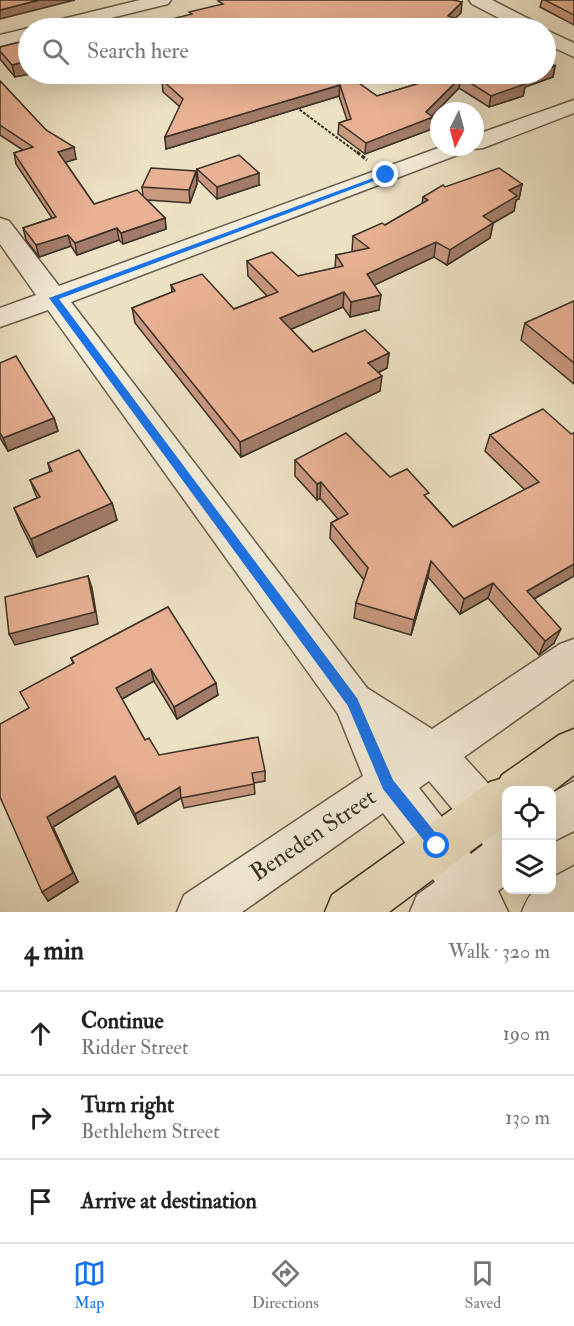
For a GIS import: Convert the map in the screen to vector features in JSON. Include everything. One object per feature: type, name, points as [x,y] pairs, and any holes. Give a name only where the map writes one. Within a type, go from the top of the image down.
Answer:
[{"type":"main road","points":[[531,786],[574,750]]},
{"type":"main road","points":[[349,912],[437,846],[502,810]]},
{"type":"street","points":[[89,18],[162,0]]},
{"type":"street","points":[[478,0],[513,18]]},
{"type":"street","points":[[0,41],[18,36]]},
{"type":"street","points":[[556,41],[574,51]]},
{"type":"street","points":[[484,140],[574,106]]},
{"type":"street","points":[[0,318],[438,156]]},
{"type":"street","points":[[0,226],[353,702],[388,784],[437,846],[461,904],[502,861]]},
{"type":"street","name":"Beneden Street","points":[[201,912],[574,657]]},
{"type":"street","points":[[353,702],[433,754],[502,807]]},
{"type":"street","points":[[556,817],[574,803]]},
{"type":"path","points":[[288,101],[386,175]]},
{"type":"building","points":[[0,0],[39,0],[0,10]]},
{"type":"building","points":[[453,0],[462,2],[448,16],[454,18],[176,18],[192,14],[189,12],[223,4],[218,1]]},
{"type":"building","points":[[545,0],[574,0],[574,15]]},
{"type":"building","points":[[18,42],[18,64],[12,65],[0,51],[0,47]]},
{"type":"building","points":[[0,81],[46,130],[74,147],[58,152],[94,204],[137,190],[165,218],[121,233],[117,228],[75,243],[68,235],[36,245],[23,228],[56,217],[14,153],[33,147],[0,125]]},
{"type":"building","points":[[166,84],[360,84],[377,96],[417,84],[454,84],[436,102],[430,102],[430,108],[426,112],[430,115],[430,118],[366,143],[339,123],[351,119],[340,85],[165,137],[183,99]]},
{"type":"building","points":[[472,84],[525,84],[491,96]]},
{"type":"building","points":[[239,155],[259,173],[217,187],[197,169]]},
{"type":"building","points":[[151,168],[196,171],[189,190],[142,187]]},
{"type":"building","points":[[499,168],[522,184],[509,190],[517,196],[483,216],[493,223],[450,250],[436,242],[367,274],[381,295],[351,302],[344,292],[280,318],[313,352],[365,330],[389,353],[368,363],[382,376],[240,442],[132,308],[175,291],[171,285],[202,274],[234,309],[278,292],[247,261],[272,252],[298,276],[343,266],[336,255],[369,248],[353,236],[382,223],[385,225],[428,200],[423,197],[443,185],[445,187]]},
{"type":"building","points":[[574,301],[574,363],[525,323]]},
{"type":"building","points":[[16,356],[54,418],[3,438],[0,433],[0,363]]},
{"type":"building","points":[[543,409],[571,434],[574,433],[574,564],[527,591],[561,629],[545,641],[493,583],[464,599],[431,561],[414,620],[356,603],[368,568],[331,523],[348,514],[321,482],[317,484],[295,460],[346,433],[390,477],[407,469],[429,493],[424,495],[453,527],[539,482],[490,435]]},
{"type":"building","points":[[79,450],[112,503],[31,539],[14,508],[40,497],[30,480],[52,471],[48,463]]},
{"type":"building","points":[[88,576],[95,612],[9,634],[5,597]]},
{"type":"building","points":[[168,607],[216,683],[174,707],[151,669],[116,688],[145,740],[149,738],[159,755],[258,737],[265,771],[252,773],[254,784],[181,798],[180,787],[135,814],[115,776],[47,817],[73,873],[42,892],[0,797],[0,724],[29,708],[20,692],[74,663],[71,658]]},
{"type":"route","points":[[386,175],[54,298],[353,702],[388,784],[437,846]]}]
